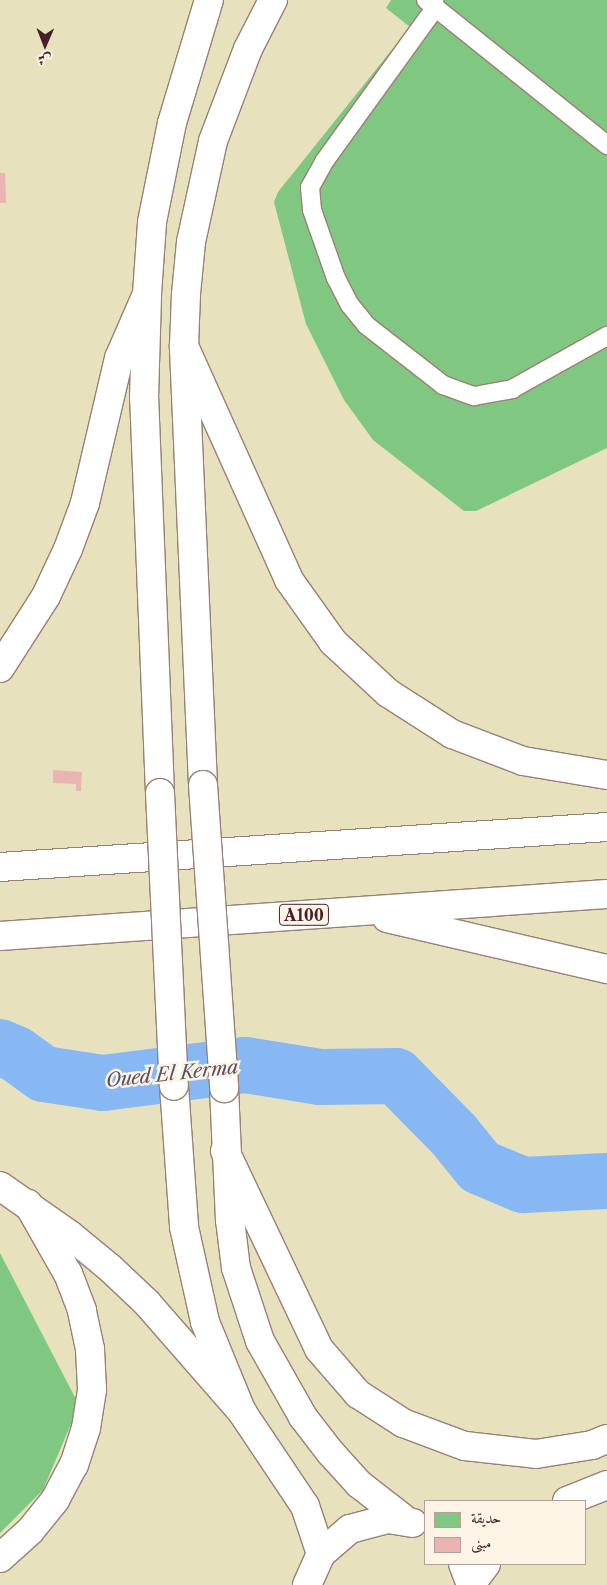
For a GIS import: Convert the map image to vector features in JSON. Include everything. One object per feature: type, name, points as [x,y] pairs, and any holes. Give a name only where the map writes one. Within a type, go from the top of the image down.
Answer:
[{"type":"highway","points":[[209,0],[172,123],[152,222],[146,294],[144,398],[160,793],[179,1179],[192,1275],[218,1359],[242,1412]]},
{"type":"highway","points":[[273,0],[248,49],[213,141],[191,242],[184,346],[204,785],[224,1088],[225,1151],[236,1268],[260,1341],[284,1388],[330,1452],[360,1484],[417,1525]]},
{"type":"highway","points":[[0,668],[46,596],[68,549],[85,503],[117,367],[146,294]]},
{"type":"highway","points":[[184,346],[289,580],[333,642],[388,693],[452,734],[523,761],[607,774]]},
{"type":"highway","points":[[0,867],[607,827]]},
{"type":"highway","name":"A100","points":[[0,936],[607,894]]},
{"type":"highway","points":[[359,912],[607,969]]},
{"type":"highway","points":[[225,1151],[319,1349],[358,1394],[403,1424],[465,1446],[536,1454],[592,1445],[607,1439]]},
{"type":"highway","points":[[0,1186],[70,1234],[147,1303],[242,1412],[300,1498],[321,1554]]},
{"type":"highway","points":[[0,1558],[30,1531],[60,1492],[74,1466],[86,1428],[92,1389],[90,1349],[82,1310],[68,1274],[28,1204]]},
{"type":"highway","points":[[569,1500],[607,1485]]},
{"type":"highway","points":[[307,1585],[321,1554],[334,1539],[369,1522],[417,1525]]},
{"type":"lane","points":[[607,146],[432,3],[324,162],[310,187],[312,210],[336,278],[350,305],[366,325],[443,385],[474,396],[512,389],[607,336]]},
{"type":"green space","points":[[391,0],[607,0],[607,448],[476,511],[464,511],[373,440],[344,400],[306,324],[274,202],[278,192],[410,27],[386,8]]},
{"type":"green space","points":[[0,1253],[79,1405],[43,1490],[0,1533]]},
{"type":"building","points":[[0,173],[5,173],[6,203],[0,203]]},
{"type":"building","points":[[53,770],[82,772],[81,791],[76,791],[76,784],[53,783]]},
{"type":"waterway","name":"Oued El Kerma","points":[[0,1047],[16,1054],[44,1074],[103,1083],[245,1065],[320,1077],[396,1076],[454,1135],[480,1167],[523,1185],[607,1181]]}]
